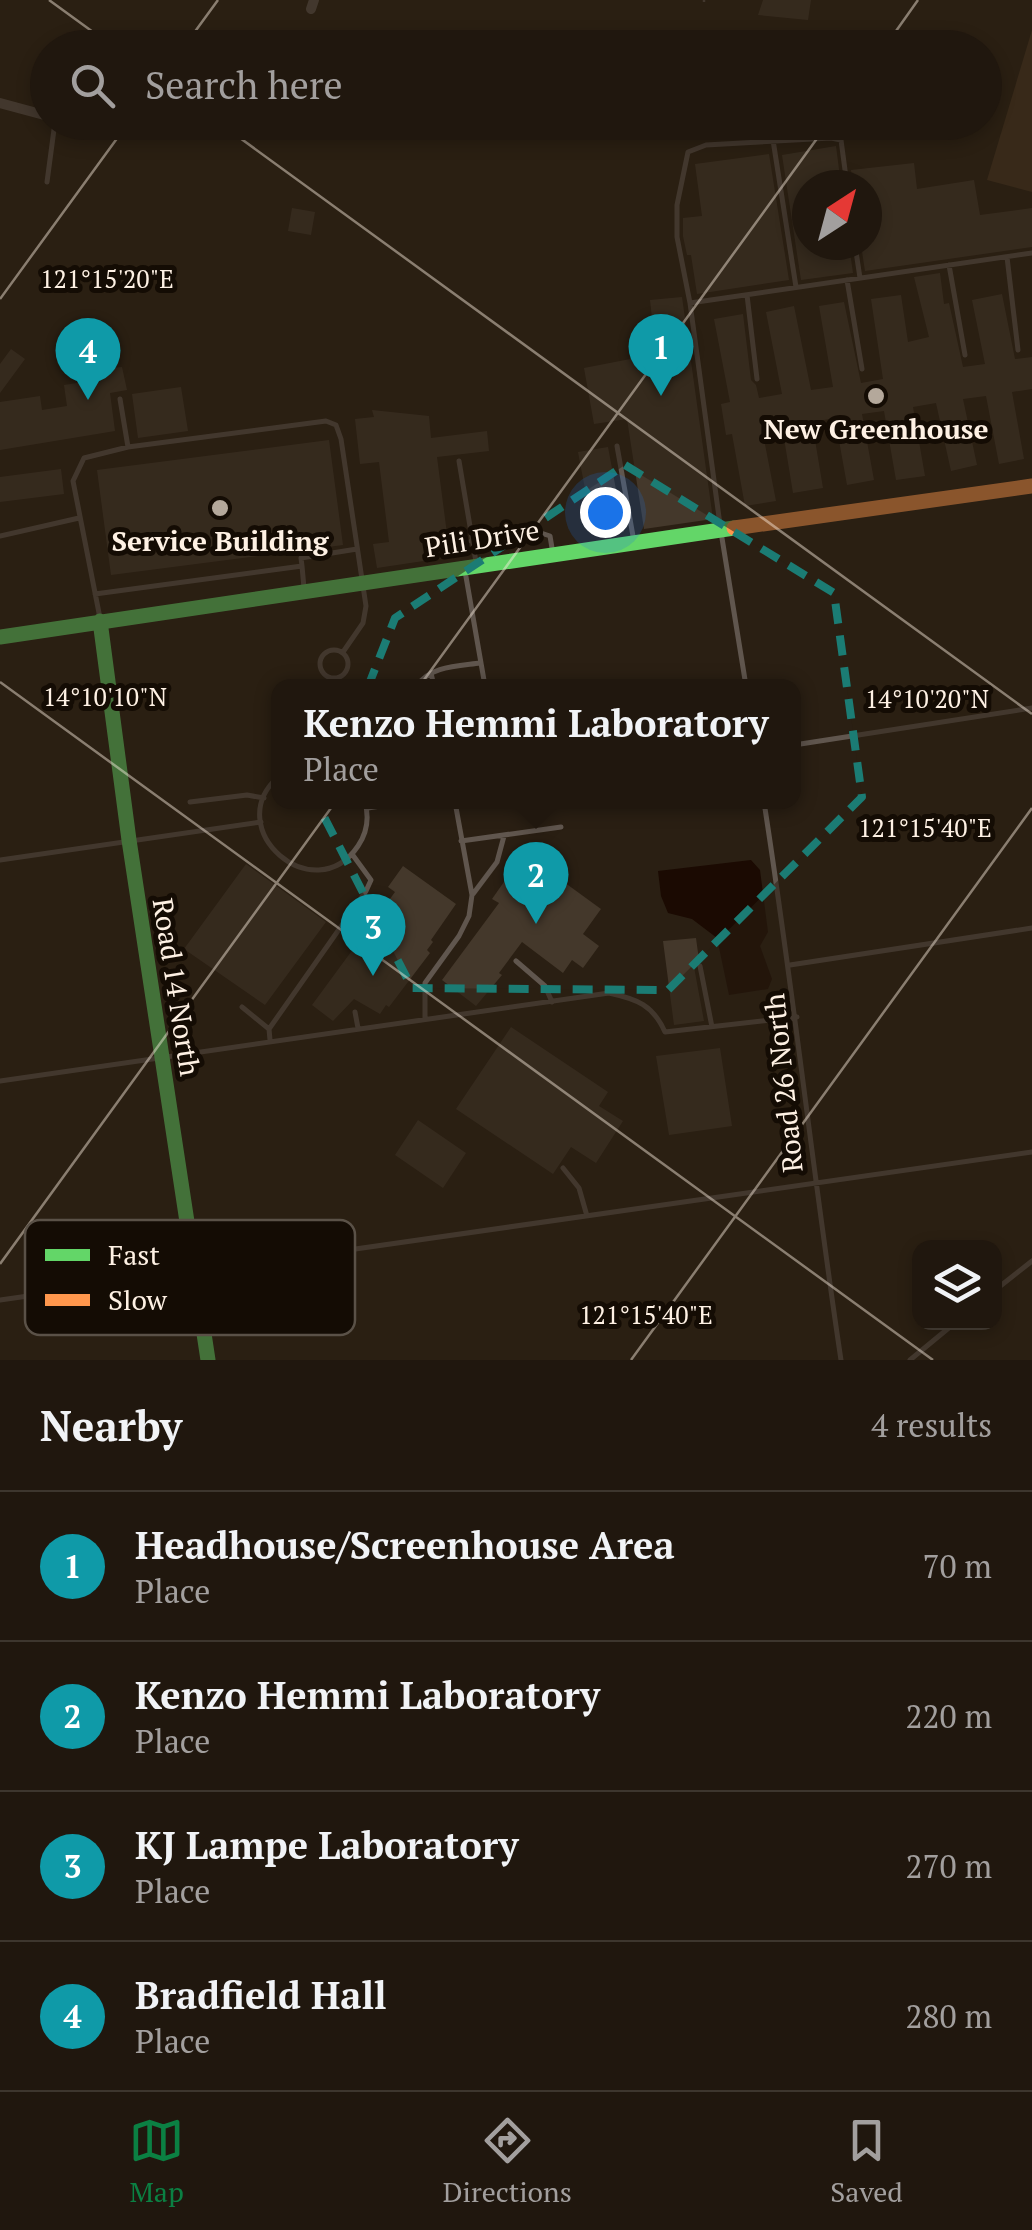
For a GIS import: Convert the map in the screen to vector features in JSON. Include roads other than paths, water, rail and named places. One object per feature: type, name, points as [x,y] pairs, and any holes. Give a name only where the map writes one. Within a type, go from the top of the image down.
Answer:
[{"type":"street","points":[[0,103],[30,111]]},
{"type":"street","name":"Pili Drive","points":[[0,637],[552,553],[1032,486]]},
{"type":"street","name":"Road 14 North","points":[[100,621],[128,840],[188,1220]]},
{"type":"street","name":"Road 14 North","points":[[205,1335],[208,1360]]},
{"type":"lane","points":[[47,182],[52,140]]},
{"type":"lane","points":[[745,679],[677,237],[677,205],[688,152],[706,145],[774,140],[796,288]]},
{"type":"lane","points":[[841,140],[845,170]]},
{"type":"lane","points":[[690,303],[1032,253]]},
{"type":"lane","points":[[1006,257],[1018,350]]},
{"type":"lane","points":[[857,260],[860,278]]},
{"type":"lane","points":[[949,265],[965,355]]},
{"type":"lane","points":[[847,280],[862,369]]},
{"type":"lane","points":[[747,295],[757,379]]},
{"type":"lane","points":[[120,399],[128,447]]},
{"type":"lane","points":[[100,621],[73,481],[84,458],[128,447],[326,421],[336,425],[341,439],[366,606],[363,623],[344,652]]},
{"type":"lane","points":[[617,446],[634,542]]},
{"type":"lane","points":[[460,461],[484,679]]},
{"type":"lane","points":[[0,536],[80,518]]},
{"type":"lane","points":[[520,533],[535,530],[550,536],[552,553]]},
{"type":"lane","points":[[471,540],[500,536]]},
{"type":"lane","points":[[304,592],[300,558],[357,550]]},
{"type":"lane","points":[[95,594],[302,566]]},
{"type":"lane","points":[[330,650],[344,652],[349,666],[344,674],[336,678],[326,675],[320,668],[323,655],[330,650]]},
{"type":"lane","points":[[425,679],[431,673],[480,662]]},
{"type":"lane","points":[[431,673],[432,679]]},
{"type":"lane","points":[[801,744],[1032,708]]},
{"type":"lane","points":[[271,788],[264,798],[260,822],[265,838],[274,853],[304,870],[338,865],[352,854],[362,841],[366,809]]},
{"type":"lane","points":[[190,802],[247,794],[264,798]]},
{"type":"lane","points":[[426,1018],[425,983],[469,916],[472,895],[457,809]]},
{"type":"lane","name":"Road 26 North","points":[[765,809],[790,965],[815,1184],[841,1360]]},
{"type":"lane","points":[[0,860],[260,822]]},
{"type":"lane","points":[[461,841],[561,827]]},
{"type":"lane","points":[[472,895],[497,862],[504,836]]},
{"type":"lane","points":[[270,1040],[269,1028],[366,892],[371,880],[352,854]]},
{"type":"lane","points":[[790,965],[1032,928]]},
{"type":"lane","points":[[516,961],[545,986],[552,1002]]},
{"type":"lane","points":[[700,966],[712,1027]]},
{"type":"lane","points":[[0,1082],[609,992],[636,999],[656,1012],[664,1032],[797,1017]]},
{"type":"lane","points":[[242,1007],[269,1028]]},
{"type":"lane","points":[[356,1012],[358,1028]]},
{"type":"lane","points":[[355,1249],[1032,1152]]},
{"type":"lane","points":[[563,1168],[579,1188],[588,1216]]},
{"type":"lane","points":[[1002,1285],[1032,1261]]},
{"type":"lane","points":[[0,1300],[25,1296]]},
{"type":"lane","points":[[910,1360],[946,1330]]},
{"type":"place","name":"Headhouse/Screenhouse Area","points":[[661,396]]},
{"type":"place","name":"New Greenhouse","points":[[876,396]]},
{"type":"place","name":"Bradfield Hall","points":[[88,400]]},
{"type":"place","name":"Service Building","points":[[220,508]]},
{"type":"place","name":"Kenzo Hemmi Laboratory","points":[[536,924]]},
{"type":"place","name":"KJ Lampe Laboratory","points":[[373,976]]}]
